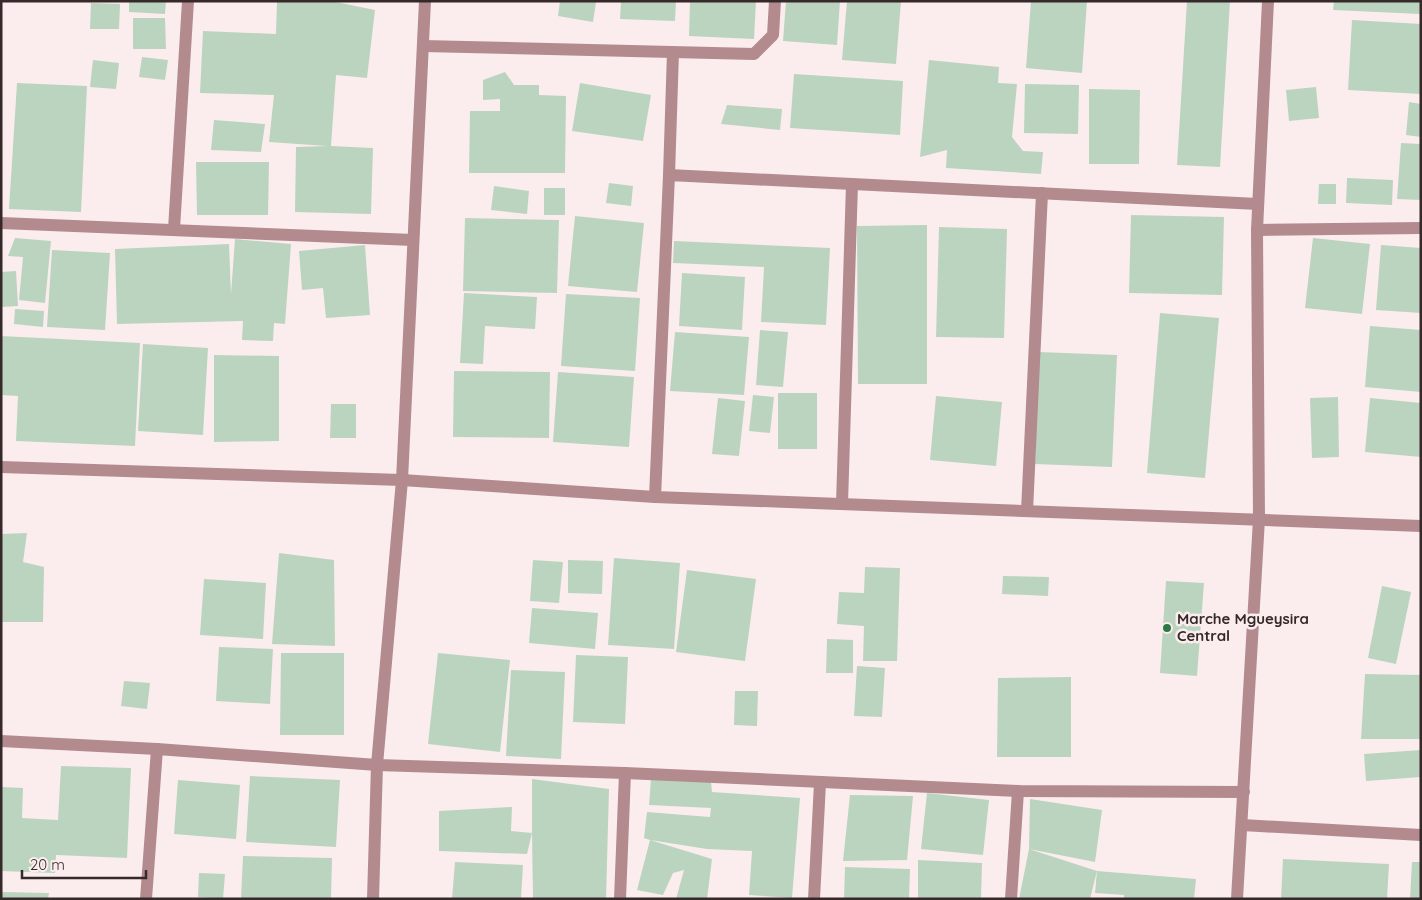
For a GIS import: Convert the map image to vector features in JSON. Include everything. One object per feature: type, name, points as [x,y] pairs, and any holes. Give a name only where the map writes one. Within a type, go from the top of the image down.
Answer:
[{"type":"street","points":[[174,229],[188,1]]},
{"type":"street","points":[[373,899],[377,765],[402,480],[425,1]]},
{"type":"street","points":[[423,46],[754,54],[773,35],[775,1]]},
{"type":"street","points":[[1237,899],[1259,519],[1257,230],[1268,1]]},
{"type":"street","points":[[655,497],[673,52]]},
{"type":"street","points":[[669,174],[1258,204]]},
{"type":"street","points":[[842,504],[852,184]]},
{"type":"street","points":[[1027,511],[1042,194]]},
{"type":"street","points":[[1,223],[413,240]]},
{"type":"street","points":[[1257,230],[1421,228]]},
{"type":"street","points":[[1,467],[402,480],[655,497],[1421,526]]},
{"type":"street","points":[[1,741],[157,749],[377,765],[625,773],[1018,791],[1244,792]]},
{"type":"street","points":[[146,899],[157,749]]},
{"type":"street","points":[[620,899],[625,773]]},
{"type":"street","points":[[814,899],[820,783]]},
{"type":"street","points":[[1010,899],[1018,791]]},
{"type":"street","points":[[1242,826],[1421,835]]},
{"type":"building","points":[[129,1],[166,1],[165,14],[129,12]]},
{"type":"building","points":[[277,1],[331,1],[375,10],[367,78],[336,75],[331,146],[373,148],[371,214],[295,212],[296,147],[327,146],[269,142],[274,95],[200,93],[203,31],[276,34]]},
{"type":"building","points":[[560,1],[596,2],[593,22],[558,16]]},
{"type":"building","points":[[621,1],[676,1],[675,21],[620,19]]},
{"type":"building","points":[[690,1],[756,1],[754,39],[689,36]]},
{"type":"building","points":[[786,1],[840,1],[837,45],[783,41]]},
{"type":"building","points":[[847,1],[901,1],[896,64],[842,60]]},
{"type":"building","points":[[1031,1],[1087,1],[1082,73],[1026,68]]},
{"type":"building","points":[[1187,1],[1230,1],[1220,167],[1177,165]]},
{"type":"building","points":[[1334,1],[1421,1],[1421,14],[1333,10]]},
{"type":"building","points":[[91,3],[120,4],[119,29],[90,29]]},
{"type":"building","points":[[133,18],[165,18],[166,49],[133,49]]},
{"type":"building","points":[[1352,20],[1421,24],[1421,94],[1348,90]]},
{"type":"building","points":[[142,57],[168,60],[165,80],[139,77]]},
{"type":"building","points":[[93,60],[119,63],[116,89],[90,87]]},
{"type":"building","points":[[929,60],[999,67],[998,83],[1017,84],[1012,137],[1023,151],[1043,152],[1041,174],[946,168],[947,150],[920,157]]},
{"type":"building","points":[[505,72],[514,85],[539,85],[539,95],[566,96],[565,173],[469,173],[470,111],[500,111],[500,99],[483,100],[483,80]]},
{"type":"building","points":[[794,74],[903,81],[900,135],[790,128]]},
{"type":"building","points":[[17,83],[87,86],[81,212],[9,209]]},
{"type":"building","points":[[580,83],[651,95],[643,141],[572,131]]},
{"type":"building","points":[[1025,84],[1079,85],[1078,134],[1024,133]]},
{"type":"building","points":[[1316,87],[1319,118],[1289,121],[1286,90]]},
{"type":"building","points":[[1089,89],[1140,90],[1139,164],[1089,164]]},
{"type":"building","points":[[1409,102],[1421,104],[1421,137],[1406,135]]},
{"type":"building","points":[[727,105],[782,109],[780,130],[721,124]]},
{"type":"building","points":[[214,120],[265,124],[261,152],[211,150]]},
{"type":"building","points":[[1401,143],[1421,144],[1421,200],[1397,199]]},
{"type":"building","points":[[196,162],[269,162],[268,215],[197,215]]},
{"type":"building","points":[[1347,178],[1393,180],[1392,205],[1346,203]]},
{"type":"building","points":[[609,183],[633,186],[631,206],[606,203]]},
{"type":"building","points":[[1319,184],[1336,184],[1336,204],[1318,204]]},
{"type":"building","points":[[494,186],[529,191],[527,214],[491,210]]},
{"type":"building","points":[[544,188],[565,188],[565,215],[544,215]]},
{"type":"building","points":[[1131,215],[1224,217],[1222,295],[1129,293]]},
{"type":"building","points":[[575,216],[644,223],[637,292],[568,286]]},
{"type":"building","points":[[465,218],[559,220],[557,293],[463,291]]},
{"type":"building","points":[[927,225],[927,384],[858,384],[857,226]]},
{"type":"building","points":[[939,227],[1007,229],[1004,338],[936,337]]},
{"type":"building","points":[[15,238],[51,241],[45,303],[19,300],[23,257],[8,256]]},
{"type":"building","points":[[1313,238],[1370,244],[1362,314],[1305,308]]},
{"type":"building","points":[[235,239],[291,244],[285,324],[274,323],[273,341],[242,340],[243,321],[117,324],[115,249],[229,244],[231,294]]},
{"type":"building","points":[[674,241],[830,248],[826,325],[761,322],[764,267],[673,263]]},
{"type":"building","points":[[365,245],[370,315],[326,318],[323,288],[302,290],[299,251]]},
{"type":"building","points":[[1381,245],[1421,248],[1421,313],[1376,310]]},
{"type":"building","points":[[52,250],[110,253],[105,330],[47,327]]},
{"type":"building","points":[[16,271],[18,306],[1,307],[1,272]]},
{"type":"building","points":[[682,273],[745,277],[742,330],[679,326]]},
{"type":"building","points":[[464,293],[537,297],[535,329],[485,326],[483,364],[460,363]]},
{"type":"building","points":[[566,294],[640,298],[635,371],[561,366]]},
{"type":"building","points":[[15,309],[44,311],[43,327],[14,324]]},
{"type":"building","points":[[1160,313],[1219,318],[1205,478],[1147,473]]},
{"type":"building","points":[[1370,326],[1421,330],[1421,392],[1365,387]]},
{"type":"building","points":[[760,330],[788,332],[783,387],[756,385]]},
{"type":"building","points":[[675,332],[749,337],[744,395],[670,391]]},
{"type":"building","points":[[1,336],[140,343],[135,446],[16,441],[18,396],[1,395]]},
{"type":"building","points":[[143,344],[208,348],[203,435],[138,431]]},
{"type":"building","points":[[1039,352],[1117,355],[1112,467],[1035,464]]},
{"type":"building","points":[[214,355],[279,356],[279,441],[214,442]]},
{"type":"building","points":[[454,371],[550,372],[549,438],[453,437]]},
{"type":"building","points":[[558,372],[634,377],[629,447],[553,442]]},
{"type":"building","points":[[778,393],[817,393],[817,449],[778,449]]},
{"type":"building","points":[[753,395],[774,397],[770,433],[749,431]]},
{"type":"building","points":[[936,396],[1002,402],[996,466],[930,460]]},
{"type":"building","points":[[1338,397],[1339,457],[1312,458],[1310,398]]},
{"type":"building","points":[[718,398],[745,401],[739,456],[712,454]]},
{"type":"building","points":[[1370,398],[1421,403],[1421,457],[1365,452]]},
{"type":"building","points":[[331,404],[356,404],[356,438],[330,438]]},
{"type":"building","points":[[27,533],[23,562],[44,567],[43,622],[1,622],[1,534]]},
{"type":"building","points":[[279,553],[334,560],[335,646],[272,644]]},
{"type":"building","points":[[614,558],[680,563],[674,649],[608,645]]},
{"type":"building","points":[[533,560],[563,562],[559,603],[530,601]]},
{"type":"building","points":[[568,560],[603,561],[602,594],[568,593]]},
{"type":"building","points":[[865,567],[900,568],[897,661],[863,661],[864,626],[837,624],[839,592],[864,593]]},
{"type":"building","points":[[687,570],[756,579],[745,661],[676,652]]},
{"type":"building","points":[[1003,576],[1049,577],[1048,596],[1002,594]]},
{"type":"building","points":[[204,579],[266,583],[263,639],[200,635]]},
{"type":"building","points":[[1166,581],[1204,583],[1197,676],[1160,673]]},
{"type":"building","points":[[1382,586],[1411,592],[1396,664],[1368,658]]},
{"type":"building","points":[[532,608],[598,613],[595,649],[529,643]]},
{"type":"building","points":[[827,639],[853,640],[853,673],[826,673]]},
{"type":"building","points":[[219,647],[273,649],[270,704],[216,701]]},
{"type":"building","points":[[281,653],[344,653],[344,735],[280,735]]},
{"type":"building","points":[[438,653],[510,660],[500,752],[428,744]]},
{"type":"building","points":[[576,655],[628,657],[625,724],[573,722]]},
{"type":"building","points":[[857,666],[885,668],[882,717],[854,716]]},
{"type":"building","points":[[511,670],[565,672],[561,759],[506,756]]},
{"type":"building","points":[[1365,674],[1421,675],[1421,739],[1361,739]]},
{"type":"building","points":[[1071,677],[1071,757],[997,757],[998,678]]},
{"type":"building","points":[[124,681],[150,683],[147,709],[121,706]]},
{"type":"building","points":[[735,691],[758,691],[757,726],[734,725]]},
{"type":"building","points":[[1421,750],[1421,777],[1366,781],[1364,754]]},
{"type":"building","points":[[61,766],[131,768],[127,858],[56,855],[55,873],[1,871],[1,787],[23,788],[22,818],[58,820]]},
{"type":"building","points":[[250,776],[340,780],[336,847],[246,842]]},
{"type":"building","points":[[532,779],[609,789],[606,899],[533,899]]},
{"type":"building","points":[[651,779],[711,782],[712,792],[800,798],[792,898],[749,895],[752,851],[707,849],[644,838],[647,812],[710,817],[711,808],[649,805]]},
{"type":"building","points":[[178,780],[240,785],[236,839],[174,834]]},
{"type":"building","points":[[927,793],[989,800],[983,855],[921,849]]},
{"type":"building","points":[[850,795],[913,796],[907,860],[843,861]]},
{"type":"building","points":[[1030,799],[1102,810],[1095,862],[1029,849]]},
{"type":"building","points":[[512,807],[511,831],[532,833],[527,854],[439,851],[439,811]]},
{"type":"building","points":[[650,840],[712,859],[707,899],[676,899],[684,870],[673,873],[663,895],[637,890]]},
{"type":"building","points":[[1029,849],[1097,871],[1090,899],[1019,899]]},
{"type":"building","points":[[243,856],[332,858],[331,899],[241,899]]},
{"type":"building","points":[[1283,859],[1389,864],[1387,899],[1281,899]]},
{"type":"building","points":[[918,860],[982,863],[981,899],[918,899]]},
{"type":"building","points":[[455,862],[523,865],[521,899],[452,899]]},
{"type":"building","points":[[1412,862],[1421,862],[1421,899],[1410,899]]},
{"type":"building","points":[[845,867],[910,869],[909,899],[844,899]]},
{"type":"building","points":[[1097,871],[1196,879],[1194,899],[1124,899],[1124,895],[1095,893]]},
{"type":"building","points":[[199,873],[225,874],[223,899],[198,897]]},
{"type":"building","points":[[1,892],[49,893],[48,899],[1,899]]},
{"type":"place","name":"Marche Mgueysira Central","points":[[1167,628]]}]
